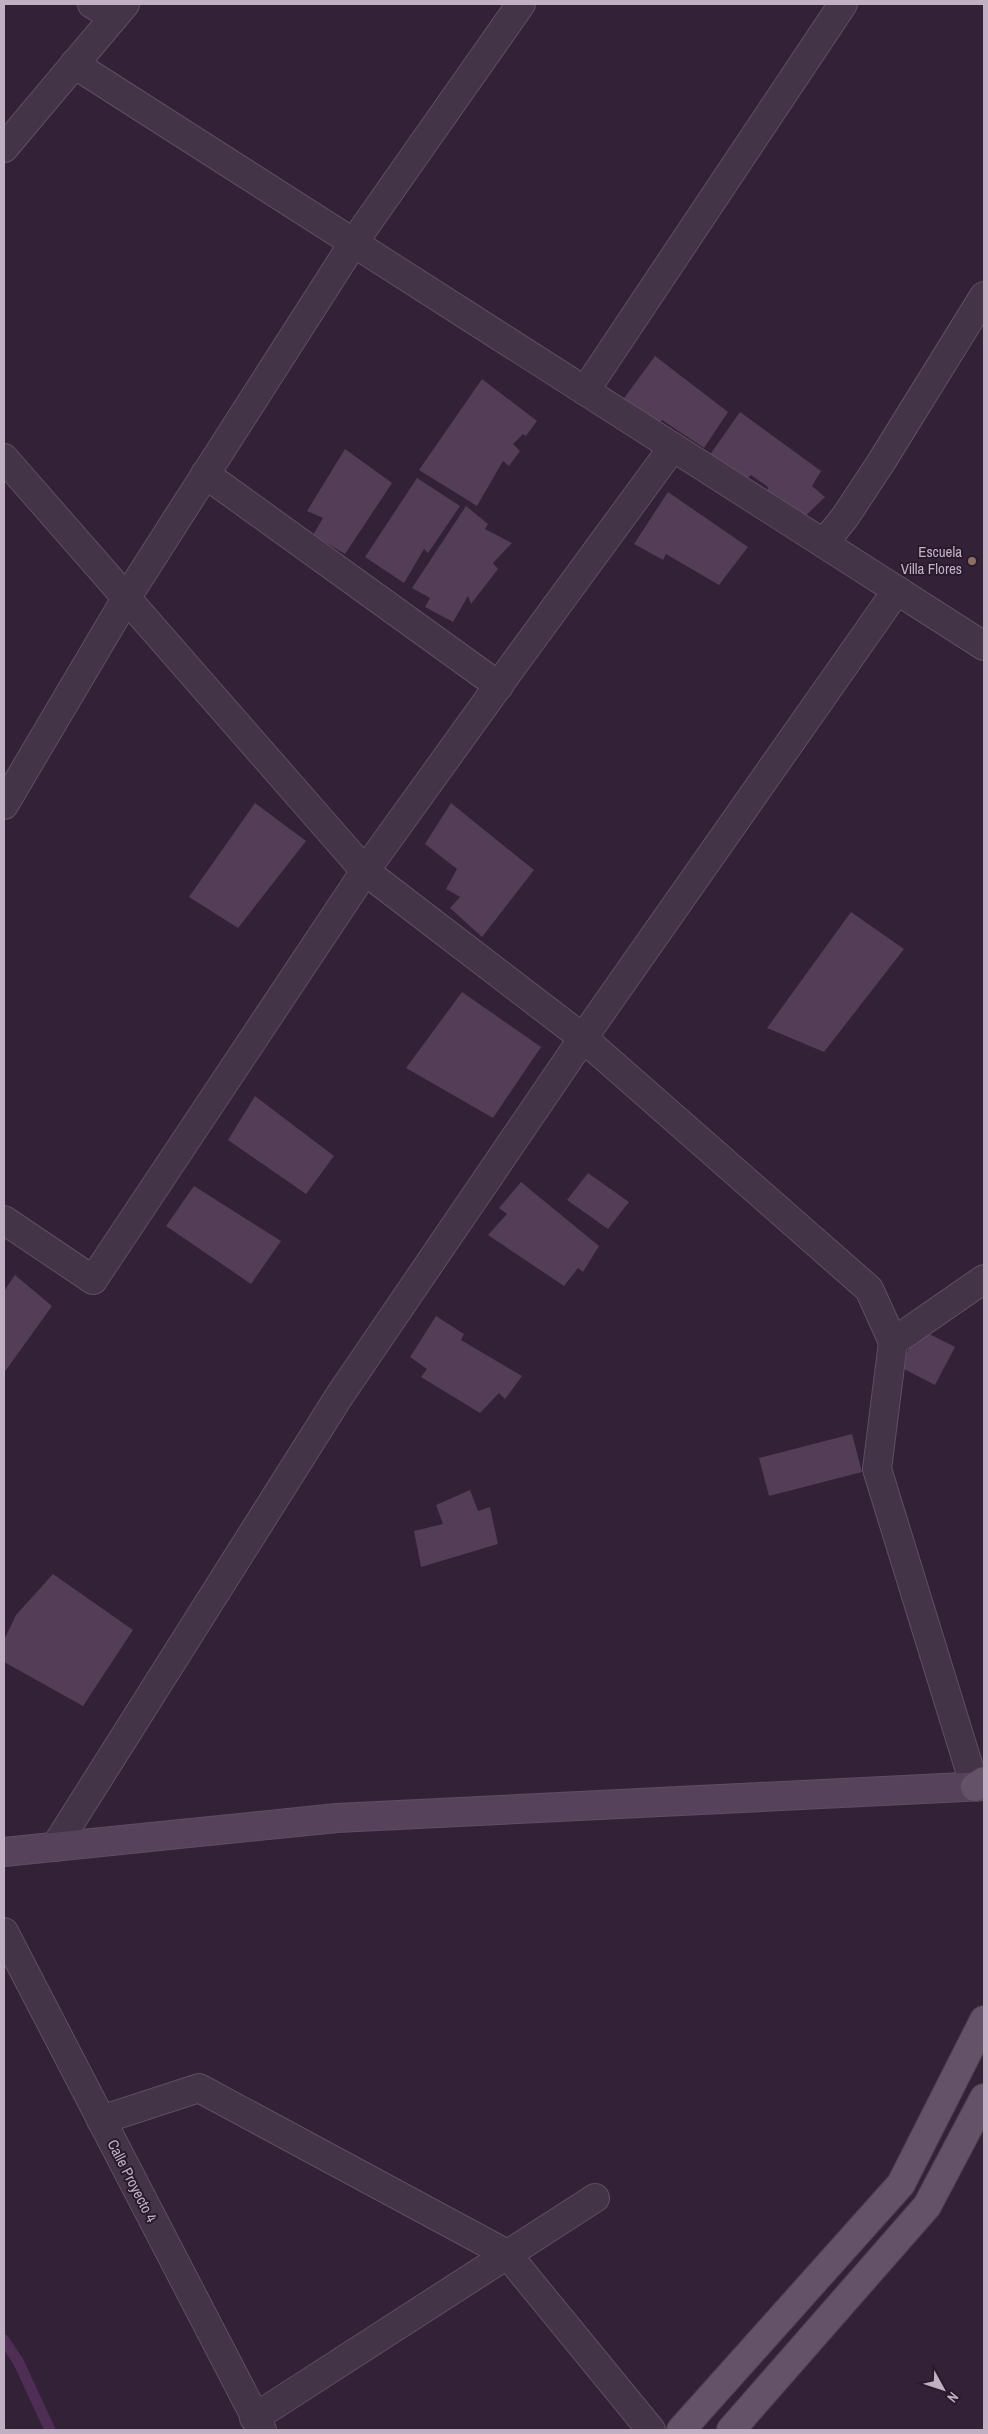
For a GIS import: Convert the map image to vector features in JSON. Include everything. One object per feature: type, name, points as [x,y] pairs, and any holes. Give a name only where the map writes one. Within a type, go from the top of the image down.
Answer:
[{"type":"main road","points":[[4,1852],[337,1818],[982,1786]]},
{"type":"main road","points":[[681,2430],[901,2184],[984,2020]]},
{"type":"main road","points":[[731,2430],[926,2206],[984,2098]]},
{"type":"street","points":[[4,805],[127,597],[354,242],[520,4]]},
{"type":"street","points":[[585,391],[842,4]]},
{"type":"street","points":[[4,148],[74,64],[110,8]]},
{"type":"street","points":[[74,64],[984,646]]},
{"type":"street","points":[[824,543],[845,517],[875,472],[984,296]]},
{"type":"street","points":[[4,1220],[93,1280],[366,871],[673,447]]},
{"type":"street","points":[[4,458],[366,871],[583,1038],[869,1289],[893,1342],[877,1469],[982,1786]]},
{"type":"street","points":[[205,474],[499,686]]},
{"type":"street","points":[[55,1847],[340,1395],[583,1038],[896,590]]},
{"type":"street","points":[[893,1342],[984,1279]]},
{"type":"street","name":"Calle Proyecto 4","points":[[4,1932],[258,2424]]},
{"type":"street","points":[[101,2120],[199,2088],[507,2254],[651,2430]]},
{"type":"street","points":[[258,2424],[507,2254],[595,2198]]},
{"type":"building","points":[[655,356],[728,412],[704,448],[662,420],[655,427],[622,401]]},
{"type":"building","points":[[482,379],[537,421],[526,436],[523,434],[513,444],[520,451],[509,466],[503,461],[477,506],[419,470]]},
{"type":"building","points":[[740,412],[821,471],[812,486],[825,497],[797,524],[766,500],[768,487],[751,475],[741,484],[709,456]]},
{"type":"building","points":[[345,449],[392,483],[345,554],[313,535],[323,518],[307,511]]},
{"type":"building","points":[[417,478],[460,506],[428,553],[424,549],[404,583],[365,557]]},
{"type":"building","points":[[668,492],[748,547],[719,585],[666,554],[663,560],[634,544]]},
{"type":"building","points":[[466,506],[488,524],[485,529],[512,543],[493,563],[498,569],[471,604],[468,596],[453,622],[425,607],[430,598],[412,588]]},
{"type":"building","points":[[255,803],[306,841],[238,928],[189,897]]},
{"type":"building","points":[[451,803],[534,870],[482,937],[450,908],[460,897],[446,889],[457,869],[425,844]]},
{"type":"building","points":[[851,912],[904,949],[824,1052],[767,1028]]},
{"type":"building","points":[[462,992],[541,1047],[493,1118],[406,1068]]},
{"type":"building","points":[[255,1096],[334,1156],[306,1194],[228,1140]]},
{"type":"building","points":[[588,1173],[629,1202],[608,1229],[567,1200]]},
{"type":"building","points":[[521,1182],[599,1246],[583,1272],[578,1268],[564,1286],[488,1235],[507,1214],[499,1208]]},
{"type":"building","points":[[194,1186],[281,1241],[251,1284],[166,1226]]},
{"type":"building","points":[[15,1275],[52,1306],[4,1373],[4,1291]]},
{"type":"building","points":[[436,1316],[464,1334],[461,1340],[522,1376],[505,1399],[499,1393],[480,1413],[421,1377],[427,1369],[410,1357]]},
{"type":"building","points":[[919,1329],[955,1347],[935,1385],[900,1367]]},
{"type":"building","points":[[852,1434],[862,1472],[769,1496],[759,1458]]},
{"type":"building","points":[[470,1490],[478,1511],[490,1507],[498,1544],[421,1567],[414,1531],[443,1524],[436,1505]]},
{"type":"building","points":[[53,1574],[133,1630],[83,1706],[4,1662],[4,1640],[16,1615]]},
{"type":"waterway","points":[[4,2340],[18,2361],[50,2430]]},
{"type":"place","name":"Escuela Villa Flores","points":[[972,561]]}]
